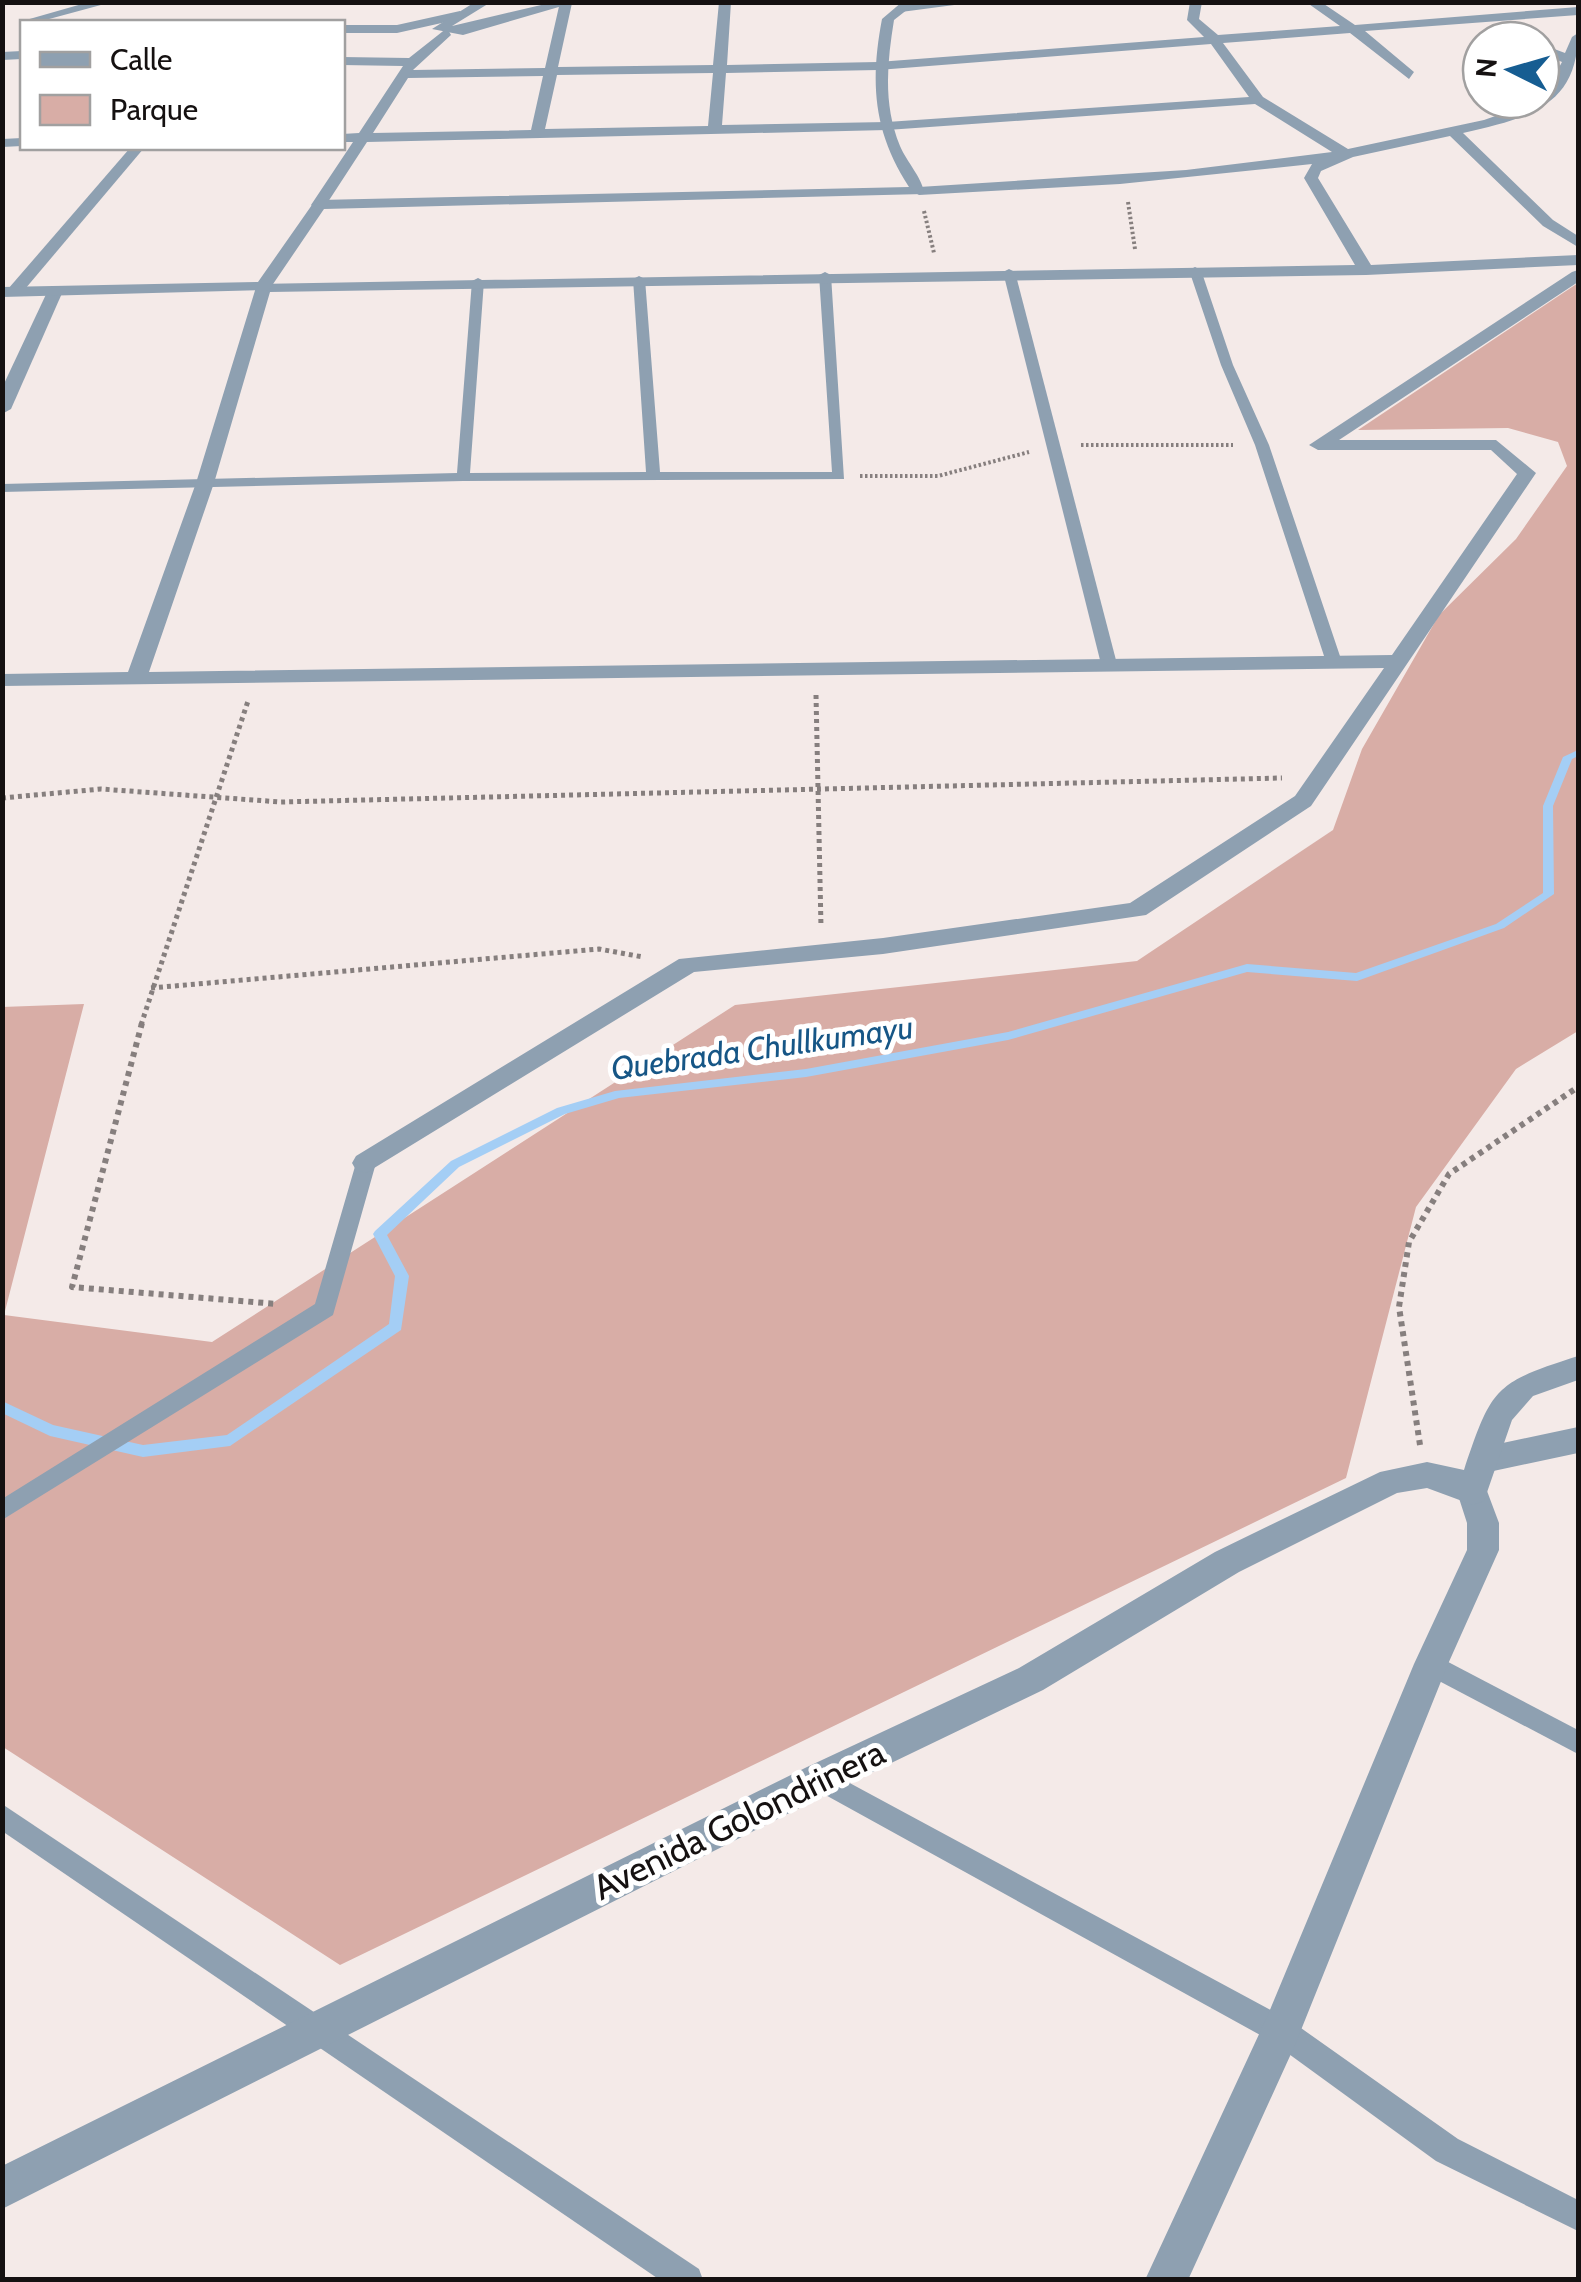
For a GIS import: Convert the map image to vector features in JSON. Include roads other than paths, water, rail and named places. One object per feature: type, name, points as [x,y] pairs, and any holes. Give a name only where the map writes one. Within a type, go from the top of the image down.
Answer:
[{"type":"street","points":[[39,20],[106,2]]},
{"type":"street","points":[[485,2],[438,30],[447,32],[568,3],[537,134]]},
{"type":"street","points":[[715,129],[724,2]]},
{"type":"street","points":[[919,191],[893,156],[878,96],[878,66],[888,19],[906,5],[971,2]]},
{"type":"street","points":[[1196,2],[1193,20],[1214,39],[1258,100],[1347,155]]},
{"type":"street","points":[[1312,2],[1382,48],[1409,75]]},
{"type":"street","points":[[345,61],[551,74],[878,66],[1578,11]]},
{"type":"street","points":[[345,29],[397,28],[460,15]]},
{"type":"street","points":[[136,678],[205,483],[263,287],[408,68],[447,32]]},
{"type":"street","points":[[319,205],[919,191],[1118,180],[1347,155],[1516,115],[1545,101],[1567,79],[1578,37]]},
{"type":"street","points":[[1561,56],[1572,60]]},
{"type":"street","points":[[345,138],[1044,123],[1258,100]]},
{"type":"street","points":[[1454,131],[1548,223],[1578,242]]},
{"type":"street","points":[[8,292],[136,150]]},
{"type":"street","points":[[1347,155],[1314,168],[1311,178],[1366,270]]},
{"type":"street","points":[[8,292],[478,280],[1366,270],[1578,260]]},
{"type":"street","points":[[366,1163],[688,965],[821,952],[1136,910],[1303,801],[1527,474],[1496,445],[1318,446],[1578,276]]},
{"type":"street","points":[[2,410],[55,291]]},
{"type":"street","points":[[2,680],[1398,660]]},
{"type":"street","points":[[1166,2280],[1281,2031],[1431,1664],[1483,1550],[1478,1476],[1498,1415],[1522,1388],[1578,1368]]},
{"type":"street","points":[[1478,1476],[1578,1440]]},
{"type":"street","name":"Avenida Golondrinera","points":[[2,2188],[820,1778],[1031,1680],[1244,1554],[1391,1481],[1478,1476]]},
{"type":"lane","points":[[1194,270],[1226,366],[1262,446],[1334,662]]},
{"type":"lane","points":[[1010,272],[1109,664]]},
{"type":"lane","points":[[2,488],[463,477],[838,476],[825,276]]},
{"type":"lane","points":[[639,279],[653,476]]},
{"type":"lane","points":[[463,477],[478,280]]},
{"type":"lane","points":[[2,1511],[325,1309],[366,1163]]},
{"type":"lane","points":[[1431,1664],[1578,1743]]},
{"type":"lane","points":[[820,1778],[1281,2031],[1447,2150],[1578,2216]]},
{"type":"lane","points":[[2,1816],[688,2280]]},
{"type":"waterway","name":"Quebrada Chullkumayu","points":[[2,1406],[50,1430],[143,1451],[230,1440],[396,1326],[402,1276],[380,1234],[455,1164],[561,1111],[619,1094],[806,1073],[1008,1036],[1247,968],[1357,977],[1500,926],[1548,894],[1548,806],[1568,757],[1578,753]]}]
